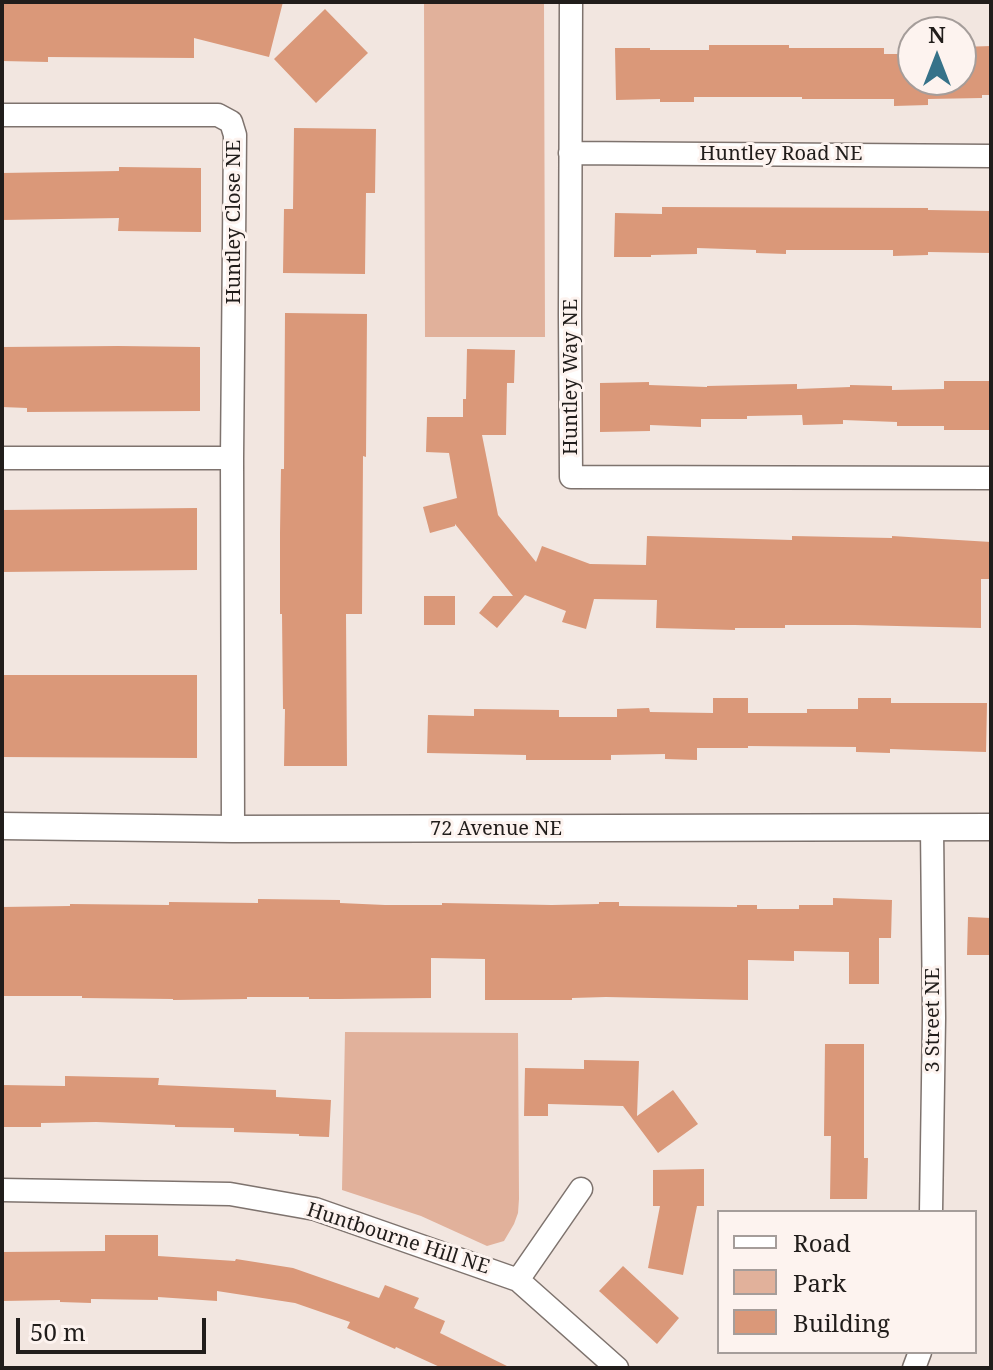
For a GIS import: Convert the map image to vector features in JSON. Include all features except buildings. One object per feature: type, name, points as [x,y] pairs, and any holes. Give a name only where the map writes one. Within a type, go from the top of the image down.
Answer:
[{"type":"street","name":"Huntley Way NE","points":[[571,2],[571,477],[991,478]]},
{"type":"street","name":"Huntley Close NE","points":[[2,115],[218,115],[231,122],[235,135],[233,829]]},
{"type":"street","name":"Huntley Road NE","points":[[570,153],[991,156]]},
{"type":"street","points":[[2,458],[232,458]]},
{"type":"street","name":"72 Avenue NE","points":[[2,826],[233,829],[991,827]]},
{"type":"street","name":"3 Street NE","points":[[931,1210],[934,1018],[932,828]]},
{"type":"street","points":[[518,1280],[581,1189]]},
{"type":"street","name":"Huntbourne Hill NE","points":[[2,1190],[230,1194],[315,1209],[518,1280],[617,1368]]},
{"type":"green space","points":[[424,2],[544,2],[545,337],[425,337]]},
{"type":"green space","points":[[345,1032],[518,1033],[519,1199],[518,1213],[504,1241],[487,1246],[421,1216],[342,1190]]}]
